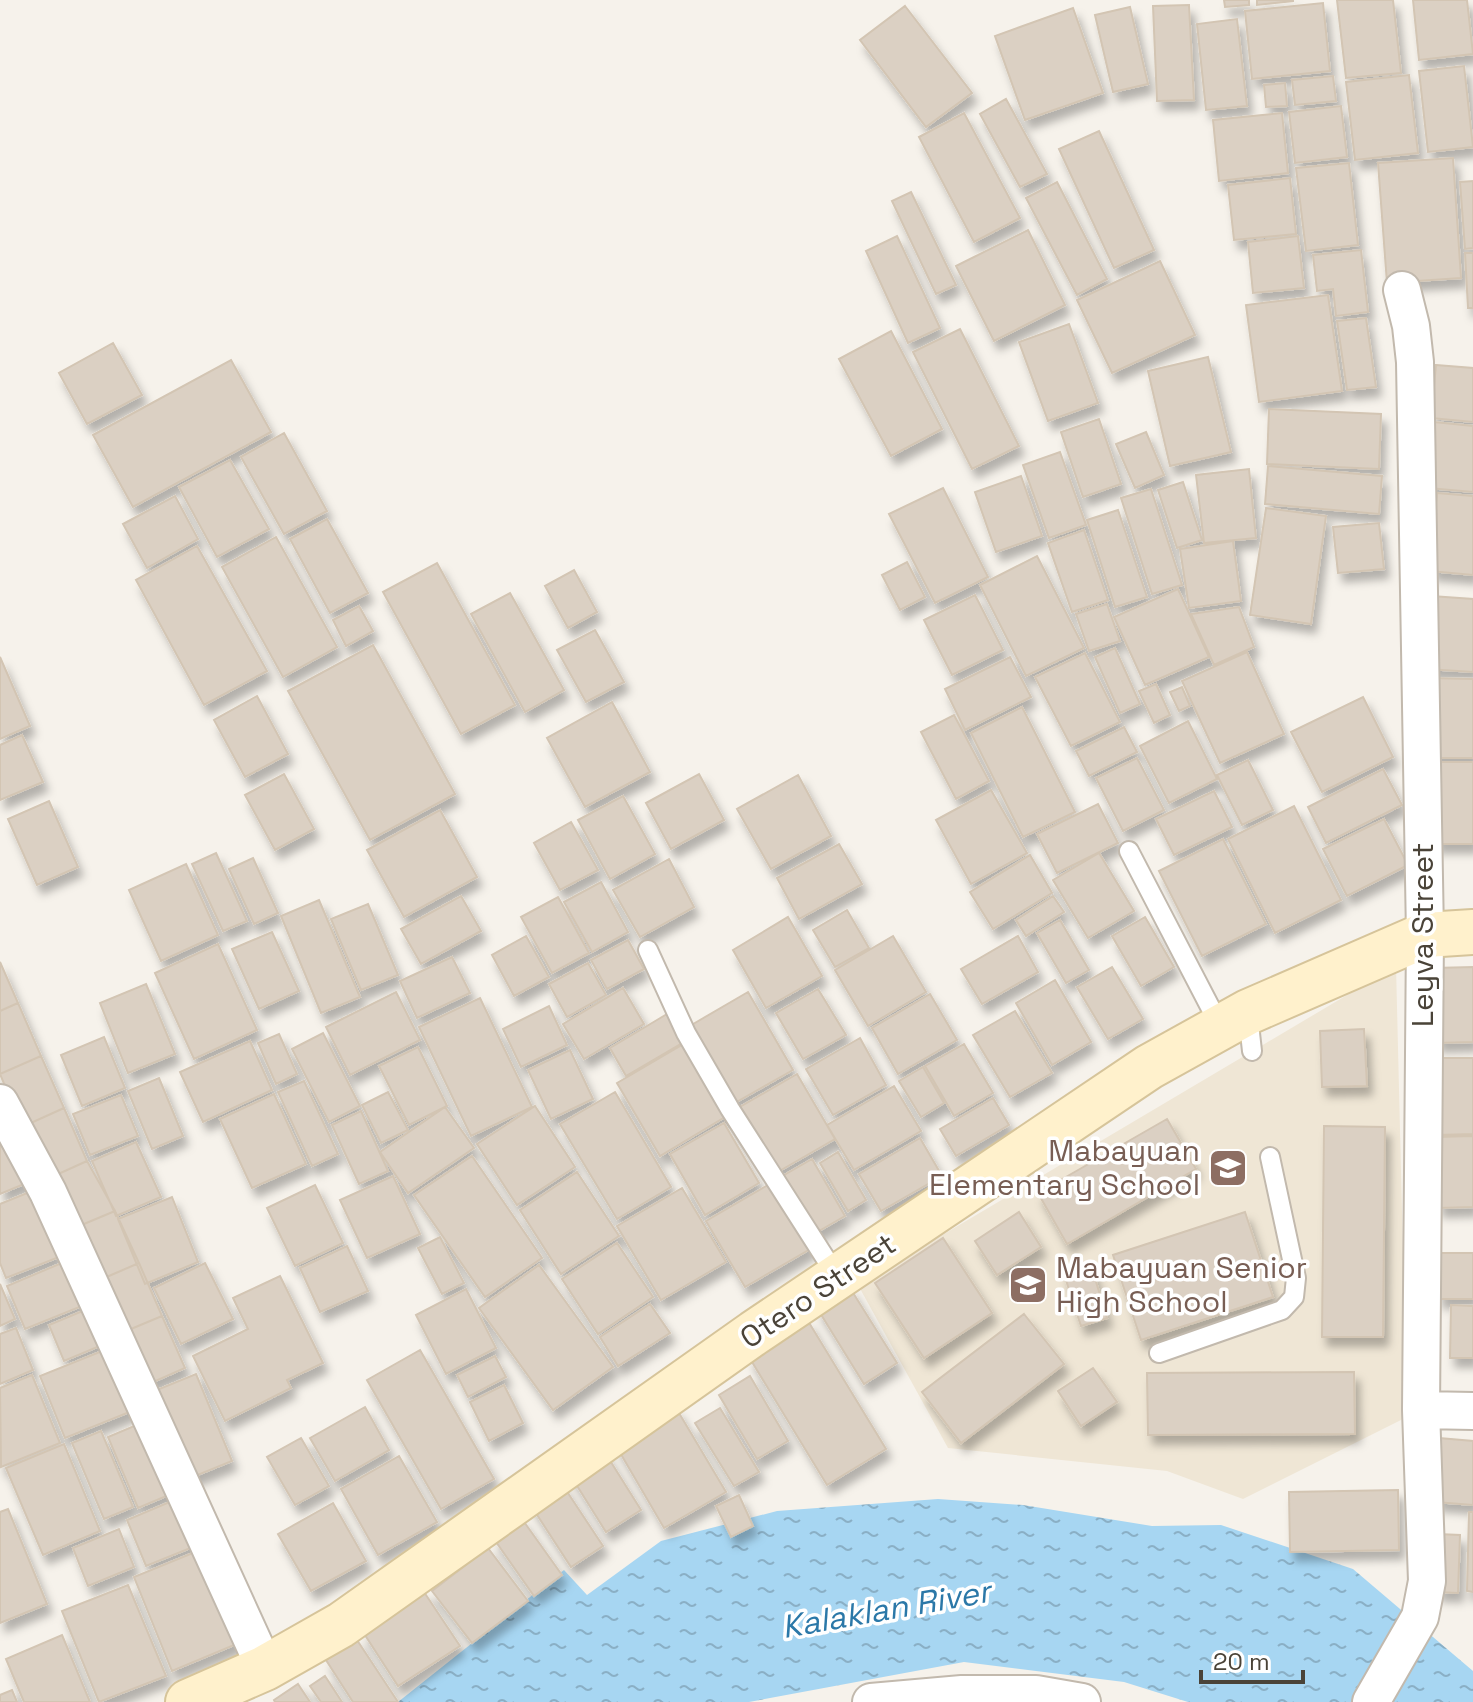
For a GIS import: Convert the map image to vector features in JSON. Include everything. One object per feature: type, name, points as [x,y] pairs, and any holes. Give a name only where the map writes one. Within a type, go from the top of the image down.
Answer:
[{"type":"main road","name":"Otero Street","points":[[188,1702],[265,1668],[341,1625],[611,1432],[1149,1067],[1240,1029],[1425,935],[1473,932]]},
{"type":"street","name":"Leyva Street","points":[[1371,1702],[1420,1617],[1427,1581],[1421,1410],[1425,935],[1415,362],[1411,326],[1402,290]]},
{"type":"street","points":[[0,1103],[48,1192],[265,1668]]},
{"type":"street","points":[[1421,1410],[1473,1411]]},
{"type":"street","points":[[871,1702],[962,1694],[1036,1694],[1082,1702]]},
{"type":"lane","points":[[1129,851],[1240,1029]]},
{"type":"lane","points":[[648,950],[686,1033],[730,1109],[838,1278]]},
{"type":"lane","points":[[1159,1353],[1282,1310],[1294,1297],[1296,1278],[1270,1157]]},
{"type":"shaded area","name":"Mabayuan Elementary School","points":[[1396,966],[1407,1417],[1243,1499],[1167,1471],[948,1448],[858,1285]]},
{"type":"water","name":"Kalaklan River","points":[[938,1499],[1023,1505],[1152,1526],[1221,1525],[1353,1569],[1473,1671],[1473,1702],[1188,1702],[1124,1682],[964,1662],[749,1702],[398,1702],[564,1570],[587,1595],[661,1541],[777,1511]]},
{"type":"building","points":[[1224,0],[1249,0],[1249,5],[1225,7]]},
{"type":"building","points":[[1257,0],[1293,0],[1293,1],[1257,5]]},
{"type":"building","points":[[1337,0],[1393,0],[1401,73],[1346,78]]},
{"type":"building","points":[[1413,0],[1467,0],[1473,54],[1419,60]]},
{"type":"building","points":[[1323,3],[1330,71],[1252,79],[1245,11]]},
{"type":"building","points":[[1189,5],[1194,100],[1157,101],[1153,6]]},
{"type":"building","points":[[905,6],[972,93],[926,127],[860,40]]},
{"type":"building","points":[[1130,7],[1148,84],[1113,92],[1095,15]]},
{"type":"building","points":[[1073,8],[1103,93],[1025,120],[995,36]]},
{"type":"building","points":[[1237,19],[1247,106],[1206,110],[1197,24]]},
{"type":"building","points":[[1464,66],[1473,147],[1428,152],[1419,71]]},
{"type":"building","points":[[1409,75],[1418,153],[1355,160],[1346,82]]},
{"type":"building","points":[[1333,76],[1336,101],[1295,105],[1292,80]]},
{"type":"building","points":[[1285,83],[1287,106],[1266,107],[1264,85]]},
{"type":"building","points":[[1006,99],[1047,174],[1020,187],[980,114]]},
{"type":"building","points":[[1341,106],[1347,157],[1295,163],[1289,112]]},
{"type":"building","points":[[964,113],[1020,218],[974,242],[919,137]]},
{"type":"building","points":[[1282,113],[1288,173],[1219,181],[1213,120]]},
{"type":"building","points":[[1099,131],[1154,250],[1114,268],[1059,149]]},
{"type":"building","points":[[1453,158],[1461,278],[1387,283],[1378,163]]},
{"type":"building","points":[[1349,163],[1358,245],[1306,251],[1296,168]]},
{"type":"building","points":[[1290,178],[1296,234],[1234,240],[1228,185]]},
{"type":"building","points":[[1473,181],[1473,248],[1465,249],[1460,182]]},
{"type":"building","points":[[1057,182],[1107,279],[1077,295],[1026,198]]},
{"type":"building","points":[[911,192],[956,285],[936,294],[892,201]]},
{"type":"building","points":[[1028,230],[1065,305],[994,341],[956,266]]},
{"type":"building","points":[[897,236],[940,328],[908,343],[866,251]]},
{"type":"building","points":[[1298,236],[1304,288],[1253,293],[1248,242]]},
{"type":"building","points":[[1361,250],[1368,312],[1336,316],[1333,289],[1317,291],[1313,255]]},
{"type":"building","points":[[1465,253],[1473,253],[1473,308],[1468,308]]},
{"type":"building","points":[[1160,261],[1195,335],[1112,373],[1077,300]]},
{"type":"building","points":[[1328,295],[1342,391],[1259,402],[1246,305]]},
{"type":"building","points":[[1366,318],[1376,387],[1347,390],[1337,321]]},
{"type":"building","points":[[1069,324],[1098,403],[1048,421],[1019,342]]},
{"type":"building","points":[[960,329],[1019,446],[972,469],[913,352]]},
{"type":"building","points":[[891,331],[942,429],[891,456],[839,359]]},
{"type":"building","points":[[113,343],[142,395],[87,424],[59,373]]},
{"type":"building","points":[[1208,357],[1231,452],[1170,466],[1148,371]]},
{"type":"building","points":[[231,360],[271,432],[133,507],[93,435]]},
{"type":"building","points":[[1436,365],[1473,368],[1473,422],[1431,418]]},
{"type":"building","points":[[1269,409],[1381,414],[1379,469],[1267,464]]},
{"type":"building","points":[[1099,419],[1121,484],[1083,497],[1061,432]]},
{"type":"building","points":[[1434,422],[1473,426],[1473,492],[1428,488]]},
{"type":"building","points":[[1146,432],[1164,475],[1135,488],[1116,444]]},
{"type":"building","points":[[284,433],[327,511],[284,534],[241,457]]},
{"type":"building","points":[[1060,452],[1086,525],[1049,538],[1023,465]]},
{"type":"building","points":[[230,460],[269,529],[217,557],[179,487]]},
{"type":"building","points":[[1268,466],[1382,476],[1379,514],[1265,504]]},
{"type":"building","points":[[1249,469],[1256,538],[1204,543],[1196,475]]},
{"type":"building","points":[[1021,476],[1042,536],[996,552],[975,492]]},
{"type":"building","points":[[1183,482],[1202,540],[1177,548],[1158,490]]},
{"type":"building","points":[[943,488],[988,577],[935,603],[889,514]]},
{"type":"building","points":[[1151,489],[1182,585],[1152,594],[1121,498]]},
{"type":"building","points":[[1437,493],[1473,496],[1473,575],[1430,571]]},
{"type":"building","points":[[175,496],[198,539],[147,568],[123,524]]},
{"type":"building","points":[[1266,508],[1326,516],[1311,624],[1250,615]]},
{"type":"building","points":[[1118,510],[1147,597],[1115,607],[1087,520]]},
{"type":"building","points":[[327,519],[368,593],[330,613],[290,539]]},
{"type":"building","points":[[1379,523],[1384,569],[1338,573],[1333,527]]},
{"type":"building","points":[[1084,530],[1108,600],[1072,612],[1048,543]]},
{"type":"building","points":[[276,537],[337,647],[283,677],[222,567]]},
{"type":"building","points":[[1233,541],[1241,601],[1189,608],[1180,549]]},
{"type":"building","points":[[197,546],[267,671],[204,705],[136,580]]},
{"type":"building","points":[[1037,556],[1084,648],[1026,676],[980,585]]},
{"type":"building","points":[[907,562],[925,597],[900,610],[882,575]]},
{"type":"building","points":[[437,563],[515,705],[461,734],[383,592]]},
{"type":"building","points":[[574,570],[597,612],[568,628],[545,586]]},
{"type":"building","points":[[1178,589],[1209,657],[1145,685],[1114,617]]},
{"type":"building","points":[[510,593],[564,690],[525,712],[471,614]]},
{"type":"building","points":[[975,595],[1003,650],[952,675],[924,620]]},
{"type":"building","points":[[1431,596],[1473,599],[1473,672],[1427,669]]},
{"type":"building","points":[[1107,604],[1120,641],[1089,651],[1076,614]]},
{"type":"building","points":[[359,606],[373,631],[346,646],[333,620]]},
{"type":"building","points":[[1239,607],[1254,647],[1214,665],[1191,614]]},
{"type":"building","points":[[595,630],[624,682],[586,702],[557,650]]},
{"type":"building","points":[[373,645],[455,794],[370,840],[288,691]]},
{"type":"building","points":[[1115,648],[1140,704],[1120,713],[1095,657]]},
{"type":"building","points":[[1247,652],[1284,734],[1220,763],[1182,681]]},
{"type":"building","points":[[1085,653],[1120,722],[1071,746],[1035,677]]},
{"type":"building","points":[[0,657],[30,726],[0,739]]},
{"type":"building","points":[[1010,657],[1031,697],[965,730],[945,689]]},
{"type":"building","points":[[1428,678],[1473,679],[1473,758],[1427,758]]},
{"type":"building","points":[[1156,684],[1170,715],[1154,723],[1139,691]]},
{"type":"building","points":[[1182,687],[1190,706],[1179,711],[1170,692]]},
{"type":"building","points":[[257,696],[288,754],[245,777],[214,720]]},
{"type":"building","points":[[1363,697],[1393,757],[1322,792],[1291,732]]},
{"type":"building","points":[[612,702],[650,772],[585,807],[547,738]]},
{"type":"building","points":[[1022,707],[1075,812],[1023,837],[971,733]]},
{"type":"building","points":[[954,715],[989,781],[956,799],[921,732]]},
{"type":"building","points":[[1188,721],[1217,779],[1169,803],[1140,746]]},
{"type":"building","points":[[1124,727],[1137,752],[1089,776],[1076,751]]},
{"type":"building","points":[[22,735],[43,782],[0,800],[0,745]]},
{"type":"building","points":[[1137,758],[1164,810],[1123,831],[1096,778]]},
{"type":"building","points":[[1248,760],[1273,810],[1242,825],[1217,775]]},
{"type":"building","points":[[1433,762],[1473,762],[1473,844],[1434,844]]},
{"type":"building","points":[[1383,769],[1402,805],[1326,843],[1308,807]]},
{"type":"building","points":[[284,774],[314,829],[275,850],[245,795]]},
{"type":"building","points":[[699,774],[724,820],[671,849],[646,803]]},
{"type":"building","points":[[798,775],[831,836],[771,869],[737,809]]},
{"type":"building","points":[[991,790],[1027,853],[971,884],[936,820]]},
{"type":"building","points":[[1214,791],[1232,827],[1174,855],[1156,819]]},
{"type":"building","points":[[623,796],[655,854],[610,879],[578,820]]},
{"type":"building","points":[[49,801],[78,867],[37,885],[8,819]]},
{"type":"building","points":[[1098,804],[1118,843],[1057,873],[1037,834]]},
{"type":"building","points":[[1294,806],[1341,900],[1275,933],[1228,839]]},
{"type":"building","points":[[440,810],[477,877],[404,917],[367,850]]},
{"type":"building","points":[[1384,819],[1408,865],[1347,896],[1323,849]]},
{"type":"building","points":[[571,822],[598,870],[560,890],[534,843]]},
{"type":"building","points":[[1223,839],[1266,924],[1202,956],[1159,871]]},
{"type":"building","points":[[839,844],[862,884],[799,919],[777,878]]},
{"type":"building","points":[[216,853],[247,921],[223,931],[192,864]]},
{"type":"building","points":[[1099,853],[1134,911],[1088,938],[1053,880]]},
{"type":"building","points":[[1030,855],[1052,893],[993,929],[970,892]]},
{"type":"building","points":[[253,858],[278,913],[254,924],[229,869]]},
{"type":"building","points":[[669,859],[694,907],[640,937],[613,890]]},
{"type":"building","points":[[186,864],[218,935],[161,961],[129,890]]},
{"type":"building","points":[[601,882],[628,932],[592,952],[564,902]]},
{"type":"building","points":[[461,896],[481,931],[421,964],[401,929]]},
{"type":"building","points":[[1053,896],[1064,912],[1026,936],[1016,920]]},
{"type":"building","points":[[558,897],[589,953],[552,973],[521,917]]},
{"type":"building","points":[[319,900],[360,997],[321,1013],[281,916]]},
{"type":"building","points":[[368,904],[398,975],[361,990],[331,919]]},
{"type":"building","points":[[847,910],[869,948],[835,967],[813,930]]},
{"type":"building","points":[[788,917],[822,976],[766,1008],[733,950]]},
{"type":"building","points":[[1145,917],[1174,967],[1141,986],[1112,936]]},
{"type":"building","points":[[1060,920],[1089,970],[1066,983],[1037,933]]},
{"type":"building","points":[[272,932],[299,991],[259,1009],[232,949]]},
{"type":"building","points":[[526,936],[549,977],[514,996],[492,955]]},
{"type":"building","points":[[893,936],[926,992],[868,1026],[835,970]]},
{"type":"building","points":[[1018,936],[1038,972],[982,1004],[961,969]]},
{"type":"building","points":[[628,940],[644,969],[607,989],[591,960]]},
{"type":"building","points":[[218,944],[257,1030],[194,1059],[155,973]]},
{"type":"building","points":[[452,957],[470,993],[417,1018],[400,981]]},
{"type":"building","points":[[0,962],[18,1003],[0,1011]]},
{"type":"building","points":[[588,963],[606,995],[567,1017],[549,984]]},
{"type":"building","points":[[1112,967],[1143,1019],[1108,1039],[1077,987]]},
{"type":"building","points":[[1473,967],[1473,1042],[1436,1043],[1434,968]]},
{"type":"building","points":[[1055,980],[1091,1042],[1052,1065],[1016,1003]]},
{"type":"building","points":[[146,984],[175,1054],[128,1073],[100,1003]]},
{"type":"building","points":[[623,988],[644,1024],[584,1059],[563,1024]]},
{"type":"building","points":[[818,989],[846,1035],[803,1059],[776,1013]]},
{"type":"building","points":[[396,992],[420,1040],[350,1075],[326,1027]]},
{"type":"building","points":[[748,992],[793,1070],[733,1104],[688,1027]]},
{"type":"building","points":[[930,994],[957,1040],[898,1074],[872,1028]]},
{"type":"building","points":[[480,998],[532,1107],[471,1136],[419,1027]]},
{"type":"building","points":[[18,1003],[41,1056],[0,1074],[0,1011]]},
{"type":"building","points":[[549,1006],[567,1045],[521,1067],[503,1029]]},
{"type":"building","points":[[1015,1011],[1052,1073],[1010,1097],[973,1035]]},
{"type":"building","points":[[667,1014],[684,1042],[626,1076],[610,1048]]},
{"type":"building","points":[[1364,1029],[1367,1086],[1322,1087],[1320,1031]]},
{"type":"building","points":[[323,1033],[360,1106],[329,1122],[292,1049]]},
{"type":"building","points":[[279,1034],[297,1074],[276,1084],[258,1043]]},
{"type":"building","points":[[104,1037],[125,1088],[82,1106],[61,1055]]},
{"type":"building","points":[[860,1038],[886,1085],[833,1115],[806,1069]]},
{"type":"building","points":[[250,1041],[272,1090],[203,1122],[180,1072]]},
{"type":"building","points":[[687,1042],[730,1114],[660,1156],[617,1083]]},
{"type":"building","points":[[964,1044],[993,1093],[954,1116],[925,1066]]},
{"type":"building","points":[[418,1047],[447,1106],[409,1125],[379,1066]]},
{"type":"building","points":[[570,1050],[593,1099],[551,1119],[528,1070]]},
{"type":"building","points":[[41,1056],[64,1108],[22,1127],[0,1074]]},
{"type":"building","points":[[1434,1058],[1473,1058],[1473,1134],[1437,1135]]},
{"type":"building","points":[[923,1067],[944,1103],[921,1117],[899,1081]]},
{"type":"building","points":[[797,1074],[835,1139],[776,1173],[738,1108]]},
{"type":"building","points":[[159,1078],[183,1136],[152,1149],[128,1091]]},
{"type":"building","points":[[304,1081],[338,1154],[312,1166],[278,1092]]},
{"type":"building","points":[[894,1086],[921,1131],[854,1170],[827,1125]]},
{"type":"building","points":[[388,1092],[408,1130],[381,1143],[362,1105]]},
{"type":"building","points":[[615,1092],[671,1187],[617,1219],[560,1124]]},
{"type":"building","points":[[274,1094],[306,1164],[252,1188],[220,1119]]},
{"type":"building","points":[[121,1095],[138,1136],[90,1155],[73,1114]]},
{"type":"building","points":[[993,1098],[1009,1125],[956,1156],[940,1129]]},
{"type":"building","points":[[535,1106],[575,1167],[517,1205],[477,1144]]},
{"type":"building","points":[[445,1107],[474,1148],[408,1193],[380,1152]]},
{"type":"building","points":[[64,1108],[87,1161],[45,1180],[22,1127]]},
{"type":"building","points":[[361,1111],[388,1171],[359,1184],[332,1125]]},
{"type":"building","points":[[1167,1119],[1196,1169],[1067,1244],[1038,1193]]},
{"type":"building","points":[[724,1123],[759,1183],[705,1215],[670,1154]]},
{"type":"building","points":[[1324,1126],[1385,1127],[1383,1337],[1322,1337]]},
{"type":"building","points":[[0,1127],[29,1182],[0,1194]]},
{"type":"building","points":[[1473,1136],[1473,1207],[1438,1208],[1435,1137]]},
{"type":"building","points":[[920,1138],[942,1176],[881,1211],[859,1174]]},
{"type":"building","points":[[136,1142],[161,1197],[116,1216],[92,1161]]},
{"type":"building","points":[[838,1152],[866,1200],[848,1211],[820,1163]]},
{"type":"building","points":[[472,1156],[542,1258],[485,1297],[414,1195]]},
{"type":"building","points":[[812,1159],[845,1216],[812,1235],[779,1178]]},
{"type":"building","points":[[87,1161],[115,1211],[72,1229],[45,1180]]},
{"type":"building","points":[[577,1172],[619,1236],[561,1274],[520,1210]]},
{"type":"building","points":[[393,1176],[420,1234],[367,1258],[340,1200]]},
{"type":"building","points":[[773,1182],[812,1248],[745,1287],[706,1221]]},
{"type":"building","points":[[315,1185],[343,1243],[295,1266],[267,1208]]},
{"type":"building","points":[[682,1188],[726,1262],[661,1300],[617,1226]]},
{"type":"building","points":[[32,1191],[59,1257],[6,1278],[0,1263],[0,1204]]},
{"type":"building","points":[[172,1197],[198,1262],[145,1284],[118,1219]]},
{"type":"building","points":[[115,1211],[139,1263],[95,1282],[72,1229]]},
{"type":"building","points":[[1019,1212],[1041,1247],[997,1275],[975,1241]]},
{"type":"building","points":[[1245,1212],[1273,1297],[1141,1340],[1113,1255]]},
{"type":"building","points":[[440,1237],[464,1283],[442,1294],[418,1248]]},
{"type":"building","points":[[943,1238],[992,1313],[924,1358],[875,1283]]},
{"type":"building","points":[[617,1243],[653,1297],[598,1334],[562,1279]]},
{"type":"building","points":[[347,1246],[368,1291],[320,1312],[300,1268]]},
{"type":"building","points":[[1438,1253],[1473,1253],[1473,1299],[1438,1299]]},
{"type":"building","points":[[64,1262],[82,1306],[25,1329],[7,1286]]},
{"type":"building","points":[[1090,1262],[1107,1318],[1081,1326],[1063,1271]]},
{"type":"building","points":[[139,1263],[162,1316],[119,1334],[95,1282]]},
{"type":"building","points":[[205,1263],[233,1319],[181,1344],[154,1288]]},
{"type":"building","points":[[539,1265],[613,1367],[553,1410],[479,1308]]},
{"type":"building","points":[[280,1276],[323,1363],[287,1380],[291,1388],[225,1421],[193,1356],[248,1329],[233,1298]]},
{"type":"building","points":[[0,1284],[15,1319],[0,1326]]},
{"type":"building","points":[[850,1288],[897,1363],[864,1384],[817,1308]]},
{"type":"building","points":[[466,1289],[496,1348],[446,1374],[416,1315]]},
{"type":"building","points":[[650,1304],[670,1333],[618,1366],[600,1337]]},
{"type":"building","points":[[1451,1305],[1473,1306],[1473,1358],[1450,1358]]},
{"type":"building","points":[[92,1307],[107,1343],[64,1361],[49,1325]]},
{"type":"building","points":[[1024,1314],[1064,1364],[961,1443],[922,1392]]},
{"type":"building","points":[[162,1316],[185,1368],[142,1387],[119,1334]]},
{"type":"building","points":[[808,1321],[886,1449],[827,1485],[749,1357]]},
{"type":"building","points":[[16,1328],[33,1370],[0,1384],[0,1334]]},
{"type":"building","points":[[112,1347],[137,1409],[65,1438],[40,1376]]},
{"type":"building","points":[[420,1350],[494,1479],[441,1509],[367,1380]]},
{"type":"building","points":[[495,1356],[506,1377],[468,1397],[457,1375]]},
{"type":"building","points":[[1093,1368],[1117,1402],[1081,1426],[1058,1391]]},
{"type":"building","points":[[1354,1372],[1355,1434],[1148,1435],[1147,1373]]},
{"type":"building","points":[[196,1374],[232,1461],[183,1481],[147,1394]]},
{"type":"building","points":[[32,1375],[60,1443],[1,1467],[0,1388]]},
{"type":"building","points":[[750,1376],[788,1441],[757,1459],[719,1395]]},
{"type":"building","points":[[504,1385],[523,1423],[489,1441],[470,1402]]},
{"type":"building","points":[[365,1407],[389,1450],[335,1481],[310,1438]]},
{"type":"building","points":[[676,1408],[726,1492],[664,1528],[615,1444]]},
{"type":"building","points":[[720,1408],[759,1472],[734,1486],[695,1423]]},
{"type":"building","points":[[146,1421],[176,1492],[138,1508],[108,1437]]},
{"type":"building","points":[[101,1431],[133,1507],[104,1519],[72,1443]]},
{"type":"building","points":[[301,1438],[329,1486],[295,1505],[267,1457]]},
{"type":"building","points":[[1439,1438],[1473,1441],[1473,1505],[1435,1502]]},
{"type":"building","points":[[64,1444],[100,1531],[43,1555],[6,1468]]},
{"type":"building","points":[[604,1451],[641,1510],[606,1532],[569,1473]]},
{"type":"building","points":[[399,1456],[437,1522],[378,1555],[341,1489]]},
{"type":"building","points":[[562,1484],[603,1546],[571,1567],[530,1504]]},
{"type":"building","points":[[1398,1490],[1399,1550],[1290,1552],[1289,1492]]},
{"type":"building","points":[[739,1495],[753,1526],[731,1537],[716,1506]]},
{"type":"building","points":[[179,1498],[198,1545],[146,1566],[127,1520]]},
{"type":"building","points":[[333,1503],[366,1561],[311,1591],[278,1534]]},
{"type":"building","points":[[8,1509],[47,1604],[0,1623],[0,1512]]},
{"type":"building","points":[[1469,1512],[1473,1512],[1473,1592],[1467,1591]]},
{"type":"building","points":[[522,1519],[562,1575],[534,1596],[494,1539]]},
{"type":"building","points":[[119,1529],[134,1567],[88,1586],[73,1548]]},
{"type":"building","points":[[1437,1534],[1460,1535],[1458,1593],[1436,1592]]},
{"type":"building","points":[[488,1548],[528,1601],[472,1643],[432,1591]]},
{"type":"building","points":[[200,1550],[239,1643],[172,1671],[134,1577]]},
{"type":"building","points":[[128,1585],[166,1676],[99,1702],[62,1611]]},
{"type":"building","points":[[424,1592],[460,1646],[398,1686],[363,1632]]},
{"type":"building","points":[[62,1635],[90,1702],[24,1702],[6,1659]]},
{"type":"building","points":[[357,1640],[398,1702],[353,1702],[326,1660]]},
{"type":"building","points":[[325,1676],[342,1702],[321,1702],[310,1686]]},
{"type":"building","points":[[298,1684],[310,1702],[275,1702],[274,1700]]},
{"type":"building","points":[[12,1690],[17,1702],[0,1702],[0,1695]]},
{"type":"place","name":"Mabayuan Elementary School","points":[[1228,1168]]},
{"type":"place","name":"Mabayuan Senior High School","points":[[1028,1285]]}]
